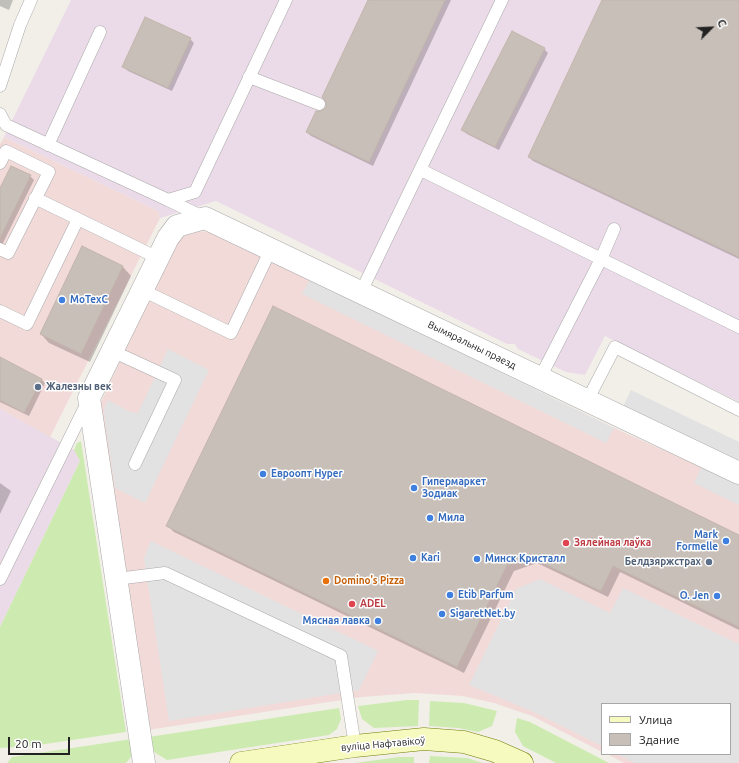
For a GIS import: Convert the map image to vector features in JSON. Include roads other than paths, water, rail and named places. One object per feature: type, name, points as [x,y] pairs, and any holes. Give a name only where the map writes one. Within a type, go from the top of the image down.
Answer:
[{"type":"street","name":"Вымяральны праезд","points":[[190,218],[271,249],[739,473]]},
{"type":"street","points":[[144,763],[89,398],[168,238],[190,218]]},
{"type":"street","name":"вуліца Нафтавікоў","points":[[241,763],[355,746],[424,740],[464,742],[495,751],[522,763]]},
{"type":"lane","points":[[0,86],[20,25],[31,0]]},
{"type":"lane","points":[[0,114],[6,126],[168,200],[190,218],[195,192],[286,0]]},
{"type":"lane","points":[[361,292],[502,0]]},
{"type":"lane","points":[[48,145],[100,32]]},
{"type":"lane","points":[[249,77],[319,104]]},
{"type":"lane","points":[[0,163],[6,151],[49,172],[8,253],[0,249]]},
{"type":"lane","points":[[421,170],[739,327]]},
{"type":"lane","points":[[168,200],[195,192]]},
{"type":"lane","points":[[35,198],[158,258]]},
{"type":"lane","points":[[0,311],[27,324],[78,220]]},
{"type":"lane","points":[[540,378],[601,259],[614,229]]},
{"type":"lane","points":[[142,290],[231,333],[271,249]]},
{"type":"lane","points":[[589,402],[587,401],[614,348],[739,410]]},
{"type":"lane","points":[[112,351],[174,380],[135,464]]},
{"type":"lane","points":[[0,579],[89,398]]},
{"type":"lane","points":[[116,579],[165,573],[341,656],[355,746]]},
{"type":"place","name":"MoTexC","points":[[62,300]]},
{"type":"place","name":"Жалезны век","points":[[38,387]]},
{"type":"place","name":"Евроопт Hyper","points":[[263,474]]},
{"type":"place","name":"Гипермаркет Зодиак","points":[[414,488]]},
{"type":"place","name":"Мила","points":[[430,518]]},
{"type":"place","name":"Mark Formelle","points":[[726,541]]},
{"type":"place","name":"Зялейная лаўка","points":[[566,543]]},
{"type":"place","name":"Kari","points":[[413,558]]},
{"type":"place","name":"Минск Кристалл","points":[[477,559]]},
{"type":"place","name":"Белдзяржстрах","points":[[709,562]]},
{"type":"place","name":"Domino's Pizza","points":[[326,581]]},
{"type":"place","name":"Etib Parfum","points":[[450,595]]},
{"type":"place","name":"O. Jen","points":[[717,596]]},
{"type":"place","name":"ADEL","points":[[352,604]]},
{"type":"place","name":"SigaretNet.by","points":[[442,614]]},
{"type":"place","name":"Мясная лавка","points":[[378,621]]}]
